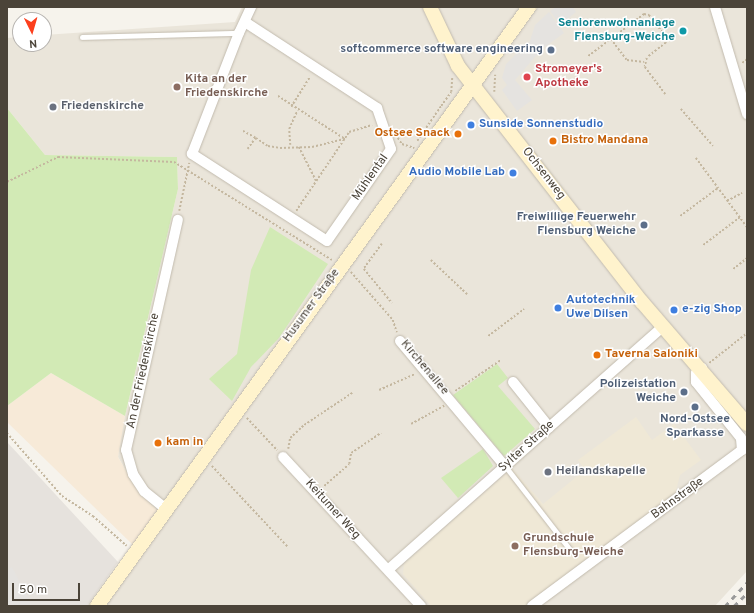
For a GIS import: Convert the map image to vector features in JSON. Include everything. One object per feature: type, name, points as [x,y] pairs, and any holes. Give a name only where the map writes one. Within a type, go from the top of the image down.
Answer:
[{"type":"main road","name":"Ochsenweg","points":[[430,7],[458,66],[664,326],[705,366],[747,424]]},
{"type":"main road","name":"Husumer Straße","points":[[97,606],[166,509],[344,268],[422,154],[529,7]]},
{"type":"street","points":[[239,33],[251,7]]},
{"type":"street","points":[[715,7],[747,114]]},
{"type":"street","name":"Mühlental","points":[[239,33],[192,154],[327,241],[391,149],[377,108],[245,22]]},
{"type":"street","name":"An der Friedenskirche","points":[[166,509],[144,491],[133,474],[126,450],[178,220]]},
{"type":"street","name":"Sylter Straße","points":[[389,569],[664,326]]},
{"type":"street","name":"Kirchenallee","points":[[400,341],[426,368],[505,466]]},
{"type":"street","name":"Bahnstraße","points":[[532,606],[738,455],[742,445],[696,382],[696,374],[705,366]]},
{"type":"street","points":[[513,382],[549,427]]},
{"type":"street","name":"Keitumer Weg","points":[[283,457],[389,569],[421,606]]},
{"type":"lane","points":[[82,37],[239,33]]},
{"type":"lane","points":[[505,466],[571,551]]},
{"type":"path","points":[[588,56],[644,14],[649,15],[667,38],[666,43],[644,62],[627,60],[611,39]]},
{"type":"path","points":[[644,62],[664,94]]},
{"type":"path","points":[[291,107],[316,67]]},
{"type":"path","points":[[278,96],[297,111],[345,139]]},
{"type":"path","points":[[681,109],[713,146]]},
{"type":"path","points":[[290,145],[289,129],[297,111]]},
{"type":"path","points":[[291,218],[349,132],[381,122]]},
{"type":"path","points":[[244,131],[268,146],[290,145],[299,147],[345,139]]},
{"type":"path","points":[[395,134],[402,144],[422,154]]},
{"type":"path","points":[[248,149],[256,138]]},
{"type":"path","points":[[299,147],[316,181]]},
{"type":"path","name":"Kirchenallee","points":[[7,182],[58,157],[149,158],[188,168],[344,268],[392,320],[400,341]]},
{"type":"path","points":[[696,158],[747,227]]},
{"type":"path","points":[[178,220],[188,168]]},
{"type":"path","points":[[680,216],[718,188]]},
{"type":"path","points":[[727,201],[742,193]]},
{"type":"path","points":[[703,244],[740,217]]},
{"type":"path","points":[[382,244],[364,269],[392,303]]},
{"type":"path","points":[[733,269],[747,258]]},
{"type":"path","points":[[431,260],[467,294]]},
{"type":"path","points":[[488,336],[524,309]]},
{"type":"path","points":[[705,366],[747,334]]},
{"type":"path","points":[[411,424],[450,399],[501,360]]},
{"type":"path","points":[[379,390],[426,368]]},
{"type":"path","points":[[244,414],[283,457],[290,438],[304,425],[352,393]]},
{"type":"path","points":[[7,433],[62,496],[92,516],[135,553]]},
{"type":"path","points":[[317,493],[349,464],[351,453],[381,433]]},
{"type":"path","points":[[209,463],[289,548]]},
{"type":"shaded area","points":[[242,7],[747,7],[747,571],[715,606],[87,606],[133,545],[137,490],[118,457],[120,437],[178,189],[177,157],[45,155],[7,108],[7,38],[12,38],[12,52],[52,52],[52,34],[235,22]]},
{"type":"shaded area","points":[[556,7],[573,7],[576,12],[560,25],[550,11]]},
{"type":"shaded area","points":[[549,12],[564,33],[542,49],[515,80],[532,100],[517,111],[502,90],[507,85],[502,78],[506,64],[530,41],[535,25]]},
{"type":"shaded area","points":[[51,373],[125,416],[118,457],[137,490],[159,512],[133,545],[7,422],[7,406]]},
{"type":"shaded area","name":"Grundschule Flensburg-Weiche","points":[[636,417],[652,440],[674,424],[701,460],[680,475],[675,494],[525,606],[431,606],[403,574],[404,564],[512,468],[543,504],[585,470],[578,460]]},
{"type":"shaded area","points":[[7,442],[118,562],[87,606],[7,606]]},
{"type":"shaded area","points":[[12,567],[30,601],[31,606],[7,606],[7,571]]},
{"type":"green space","points":[[7,108],[45,155],[177,157],[178,189],[125,416],[51,373],[7,406]]},
{"type":"green space","points":[[270,227],[328,264],[279,338],[251,367],[232,401],[209,379],[237,354],[251,270]]},
{"type":"green space","points":[[497,364],[508,378],[498,386],[535,429],[504,456],[453,395]]},
{"type":"green space","points":[[483,449],[493,466],[458,498],[441,478]]},
{"type":"railway","points":[[725,606],[747,582]]},
{"type":"railway","points":[[734,606],[747,593]]},
{"type":"place","name":"Seniorenwohnanlage Flensburg-Weiche","points":[[683,31]]},
{"type":"place","name":"softcommerce software engineering","points":[[551,50]]},
{"type":"place","name":"Stromeyer's Apotheke","points":[[527,77]]},
{"type":"place","name":"Kita an der Friedenskirche","points":[[177,87]]},
{"type":"place","name":"Friedenskirche","points":[[53,107]]},
{"type":"place","name":"Sunside Sonnenstudio","points":[[471,125]]},
{"type":"place","name":"Ostsee Snack","points":[[458,134]]},
{"type":"place","name":"Bistro Mandana","points":[[553,141]]},
{"type":"place","name":"Audio Mobile Lab","points":[[513,173]]},
{"type":"place","name":"Freiwillige Feuerwehr Flensburg Weiche","points":[[644,225]]},
{"type":"place","name":"Autotechnik Uwe Dilsen","points":[[558,308]]},
{"type":"place","name":"e-zig Shop","points":[[674,310]]},
{"type":"place","name":"Taverna Saloniki","points":[[597,355]]},
{"type":"place","name":"Polizeistation Weiche","points":[[684,392]]},
{"type":"place","name":"Nord-Ostsee Sparkasse","points":[[695,407]]},
{"type":"place","name":"kam in","points":[[158,443]]},
{"type":"place","name":"Heilandskapelle","points":[[548,472]]},
{"type":"place","name":"Grundschule Flensburg-Weiche","points":[[515,546]]}]
